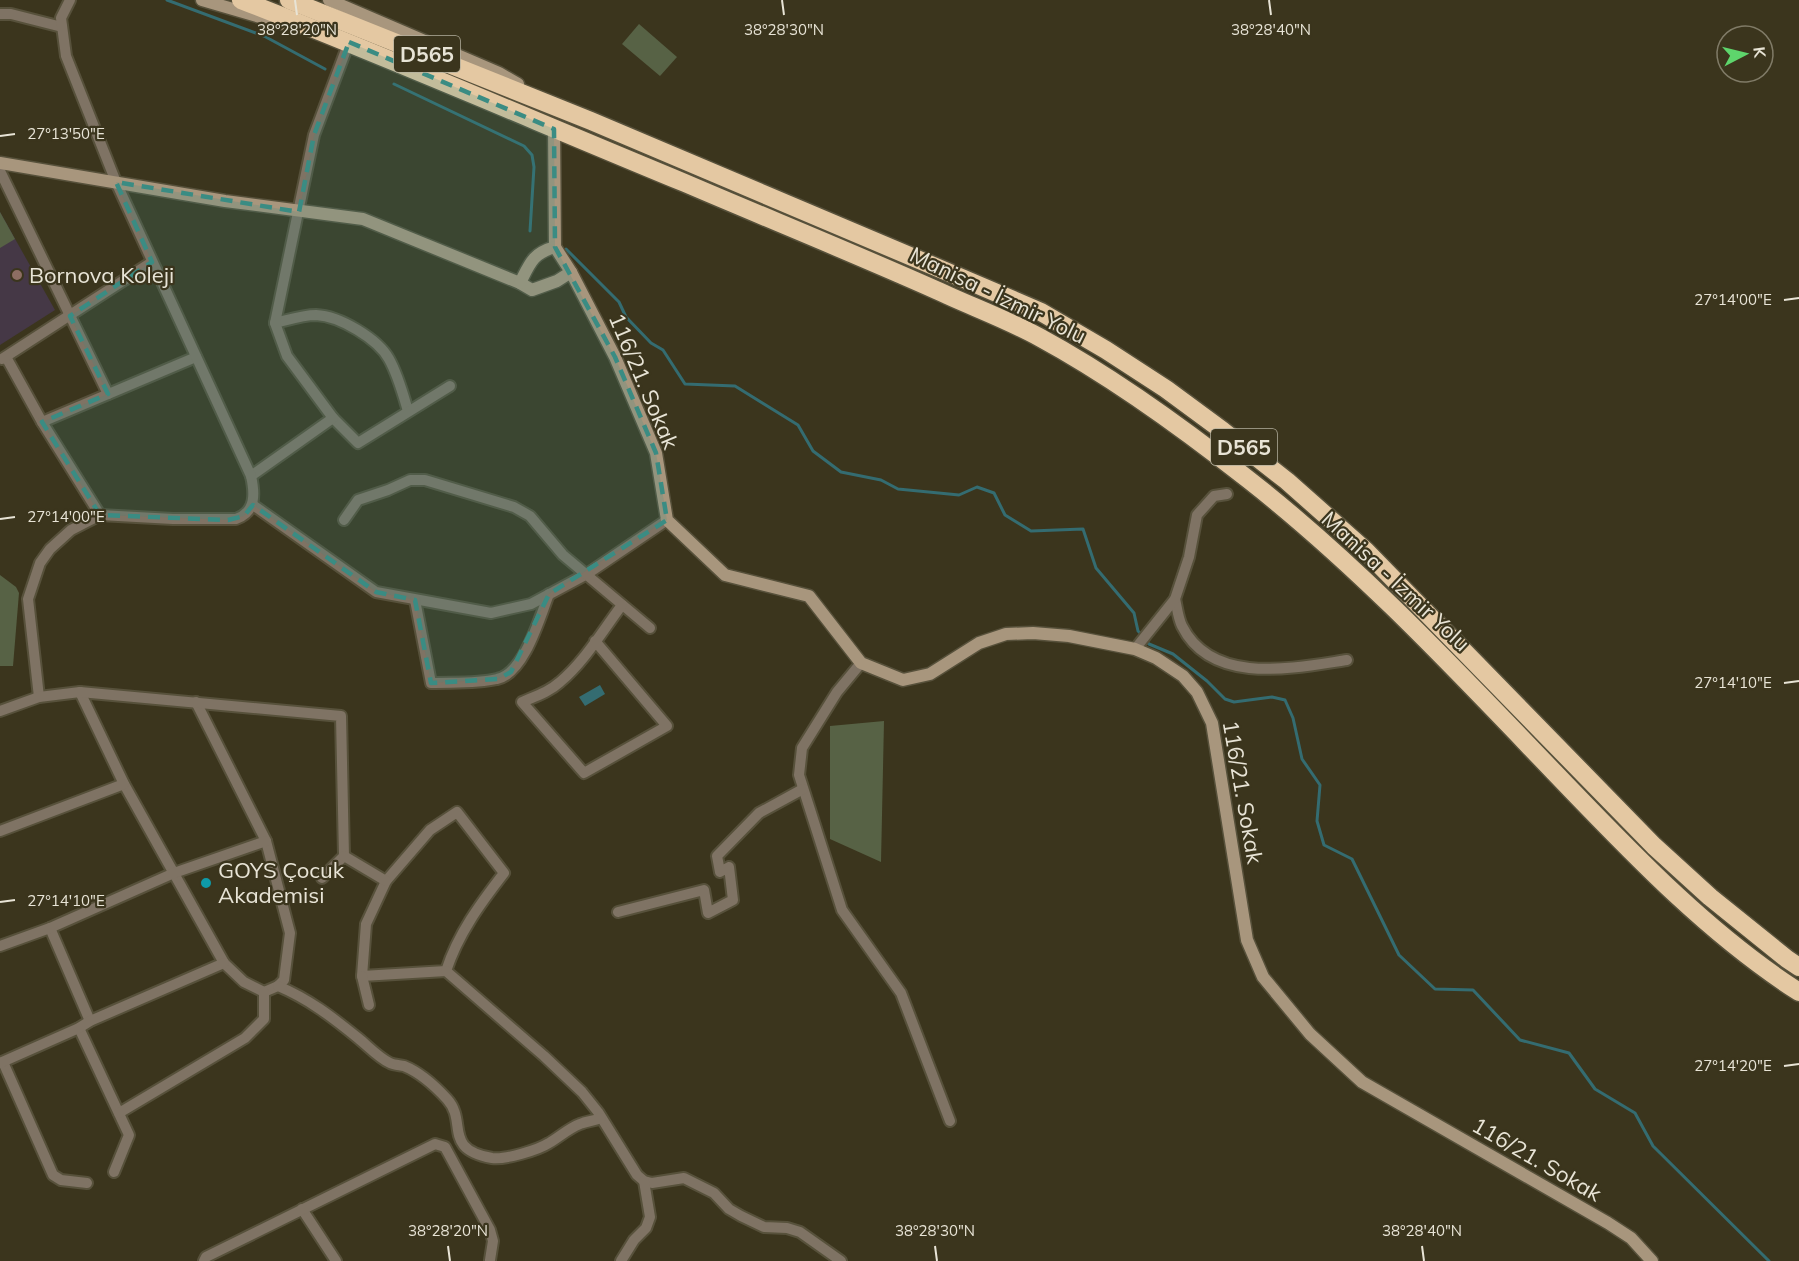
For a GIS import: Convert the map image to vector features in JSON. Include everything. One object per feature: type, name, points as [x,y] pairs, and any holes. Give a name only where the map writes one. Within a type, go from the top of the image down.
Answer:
[{"type":"highway","name":"Manisa - İzmir Yolu","points":[[241,0],[345,40],[873,262],[1034,334],[1086,364],[1152,408],[1249,480],[1354,570],[1415,629],[1607,827],[1691,908],[1766,970],[1799,992]]},
{"type":"highway","name":"Manisa - İzmir Yolu","points":[[290,0],[564,110],[1041,312],[1106,350],[1166,389],[1287,481],[1366,550],[1654,846],[1710,897],[1799,967]]},
{"type":"street","points":[[39,697],[28,602],[40,563],[50,549],[71,530],[100,515],[228,520],[244,516],[253,505],[254,495],[251,476],[116,182],[66,56],[61,18],[70,0]]},
{"type":"street","points":[[202,0],[266,20],[345,40],[314,135],[275,323],[287,356],[333,418],[358,443],[450,386]]},
{"type":"street","points":[[330,0],[499,74],[564,110]]},
{"type":"street","points":[[0,14],[11,14],[62,27]]},
{"type":"street","points":[[520,283],[531,261],[542,250],[555,247],[554,129]]},
{"type":"street","points":[[0,163],[299,212],[363,219],[520,283],[532,290],[556,281],[571,272]]},
{"type":"street","points":[[0,171],[108,394]]},
{"type":"street","name":"116/21. Sokak","points":[[555,247],[571,272],[615,357],[656,453],[667,520]]},
{"type":"street","points":[[100,515],[3,359],[152,262]]},
{"type":"street","points":[[275,323],[318,315],[355,328],[379,346],[388,357],[398,378],[408,411]]},
{"type":"street","points":[[42,422],[196,357]]},
{"type":"street","points":[[251,476],[333,418]]},
{"type":"street","points":[[344,520],[358,500],[410,480],[425,480],[514,507],[530,516],[563,555],[650,628]]},
{"type":"street","points":[[1135,649],[1175,599],[1189,557],[1197,515],[1214,496],[1227,494]]},
{"type":"street","points":[[253,505],[376,592],[491,613],[531,604],[587,574],[667,520],[725,575],[809,596],[861,663],[837,692],[802,748],[799,775],[842,910],[901,993],[950,1121]]},
{"type":"street","points":[[415,600],[431,683],[498,679],[511,672],[522,658],[549,594]]},
{"type":"street","points":[[1175,599],[1181,625],[1196,647],[1210,657],[1227,664],[1254,669],[1303,667],[1347,660]]},
{"type":"street","points":[[595,641],[668,726],[584,773],[522,702],[546,692],[560,682],[578,664],[595,641],[622,605]]},
{"type":"street","name":"116/21. Sokak","points":[[861,663],[903,680],[930,674],[980,643],[1006,634],[1033,633],[1069,636],[1135,649],[1156,658],[1183,676],[1197,692],[1212,723],[1247,940],[1263,977],[1290,1011],[1334,1058],[1362,1082],[1608,1223],[1631,1238],[1652,1261]]},
{"type":"street","points":[[80,692],[124,784],[225,963],[244,982],[264,992],[278,986],[284,980],[290,933],[266,841],[196,702]]},
{"type":"street","points":[[0,711],[39,697],[80,692],[341,716],[344,856],[322,878]]},
{"type":"street","points":[[0,831],[124,784]]},
{"type":"street","points":[[618,912],[705,890],[708,913],[733,900],[729,867],[720,872],[717,856],[759,813],[804,789]]},
{"type":"street","points":[[369,1005],[362,976],[366,924],[386,881],[430,830],[457,812],[504,873],[474,913],[453,950],[446,971]]},
{"type":"street","points":[[0,946],[50,928],[174,873],[266,841]]},
{"type":"street","points":[[344,856],[386,881]]},
{"type":"street","points":[[50,928],[90,1021]]},
{"type":"street","points":[[87,1183],[61,1180],[53,1175],[2,1063],[90,1021],[225,963]]},
{"type":"street","points":[[362,976],[446,971],[582,1092],[637,1175],[644,1181],[652,1183],[684,1178],[714,1193],[729,1209],[741,1216],[764,1227],[787,1228],[800,1232],[841,1261]]},
{"type":"street","points":[[278,986],[319,1007],[390,1063],[405,1066],[424,1078],[448,1100],[455,1111],[459,1139],[465,1147],[490,1158],[499,1159],[545,1145],[579,1124],[590,1123],[601,1118]]},
{"type":"street","points":[[119,1113],[245,1038],[264,1019],[264,992]]},
{"type":"street","points":[[79,1028],[129,1135],[114,1172]]},
{"type":"street","points":[[204,1261],[206,1257],[302,1209],[435,1144],[440,1144],[446,1147],[490,1230],[493,1242],[489,1261]]},
{"type":"street","points":[[621,1261],[634,1240],[646,1228],[650,1216],[644,1181]]},
{"type":"street","points":[[302,1209],[336,1261]]},
{"type":"highlighted area","points":[[349,42],[554,129],[555,247],[615,357],[656,453],[667,520],[549,594],[511,672],[498,679],[431,683],[415,600],[376,592],[253,505],[244,516],[228,520],[100,515],[42,422],[108,394],[70,316],[152,262],[116,182],[299,212],[314,135]]},
{"type":"shaded area","name":"Bornova Koleji","points":[[0,212],[55,310],[0,345]]},
{"type":"green space","points":[[639,24],[677,57],[660,76],[622,44]]},
{"type":"green space","points":[[0,212],[15,239],[0,248]]},
{"type":"green space","points":[[0,575],[16,587],[19,593],[13,666],[0,666]]},
{"type":"green space","points":[[884,721],[881,862],[830,839],[830,726]]},
{"type":"water","points":[[600,685],[605,694],[585,706],[579,697]]},
{"type":"waterway","points":[[167,0],[264,36],[325,69]]},
{"type":"waterway","points":[[394,84],[524,146],[532,155],[534,167],[530,231]]},
{"type":"waterway","points":[[566,249],[619,302],[626,317],[651,343],[663,350],[685,384],[735,386],[798,425],[813,451],[841,472],[881,480],[898,489],[959,495],[977,487],[994,493],[1005,515],[1031,531],[1083,529],[1096,568],[1134,613],[1138,631],[1142,635]]},
{"type":"waterway","points":[[1146,641],[1173,654],[1207,681],[1225,699],[1234,702],[1272,697],[1285,700],[1293,718],[1302,759],[1320,785],[1317,821],[1324,845],[1352,859],[1399,955],[1435,989],[1473,990],[1520,1040],[1569,1053],[1595,1089],[1635,1113],[1653,1146],[1769,1261]]},
{"type":"place","name":"Bornova Koleji","points":[[17,275]]},
{"type":"place","name":"GOYS Çocuk Akademisi","points":[[206,883]]}]
